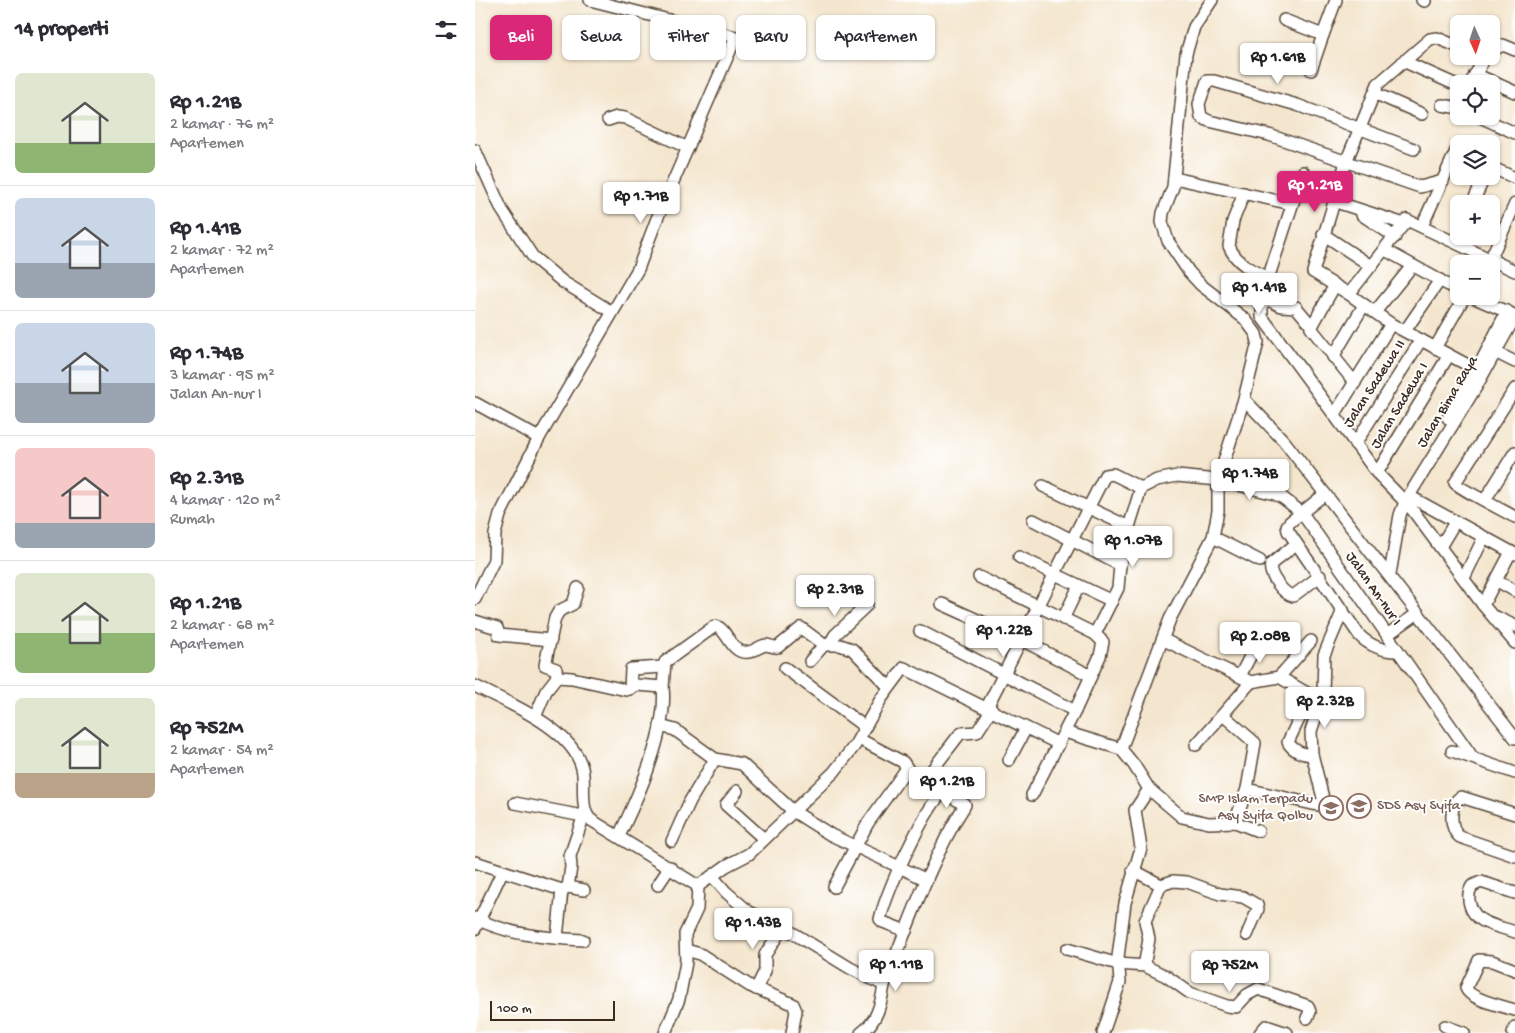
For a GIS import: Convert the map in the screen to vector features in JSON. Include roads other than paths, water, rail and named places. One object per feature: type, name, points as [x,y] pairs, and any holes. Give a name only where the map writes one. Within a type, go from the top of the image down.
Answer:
[{"type":"street","points":[[475,599],[494,560],[495,534],[501,515],[539,438],[638,269],[735,36],[591,0]]},
{"type":"street","points":[[1121,749],[1180,596],[1213,537],[1219,511],[1218,480],[1244,399],[1257,349],[1256,334],[1245,319],[1201,285],[1167,242],[1163,218],[1174,178],[1186,54],[1194,27],[1212,0]]},
{"type":"street","points":[[1311,70],[1336,0]]},
{"type":"street","points":[[1284,20],[1323,35]]},
{"type":"street","points":[[1450,44],[1433,38],[1381,80],[1346,162],[1313,272],[1349,294],[1391,324],[1477,370]]},
{"type":"street","points":[[1500,46],[1503,45],[1515,50]]},
{"type":"street","points":[[1403,61],[1450,82]]},
{"type":"street","points":[[1414,149],[1249,90],[1211,80],[1205,85],[1198,109],[1204,119],[1269,135],[1420,187],[1443,182]]},
{"type":"street","points":[[1500,87],[1515,92]]},
{"type":"street","points":[[1374,93],[1423,114]]},
{"type":"street","points":[[1442,106],[1450,106]]},
{"type":"street","points":[[609,120],[617,117],[625,118],[688,148]]},
{"type":"street","points":[[1496,125],[1515,134]]},
{"type":"street","points":[[475,150],[503,210],[533,257],[563,282],[612,312]]},
{"type":"street","points":[[1422,226],[1450,164]]},
{"type":"street","points":[[1500,171],[1515,178]]},
{"type":"street","points":[[1303,172],[1262,297],[1260,311],[1265,324],[1335,414],[1377,473],[1405,498],[1483,606],[1515,643]]},
{"type":"street","points":[[1174,178],[1292,204]]},
{"type":"street","points":[[1244,193],[1233,221],[1229,246],[1238,261],[1252,271],[1268,277]]},
{"type":"street","points":[[1333,201],[1404,224]]},
{"type":"street","points":[[1492,255],[1515,204]]},
{"type":"street","points":[[1350,207],[1395,237]]},
{"type":"street","points":[[1349,294],[1407,220],[1450,236]]},
{"type":"street","points":[[1323,234],[1371,266]]},
{"type":"street","points":[[1468,245],[1482,255]]},
{"type":"street","points":[[1385,250],[1450,285]]},
{"type":"street","points":[[1500,264],[1515,271]]},
{"type":"street","points":[[1375,312],[1412,266]]},
{"type":"street","points":[[1405,332],[1440,280]]},
{"type":"street","points":[[1311,325],[1335,286]]},
{"type":"street","points":[[1262,297],[1281,306],[1296,308],[1355,383]]},
{"type":"street","points":[[1333,357],[1364,305]]},
{"type":"street","points":[[1435,348],[1460,305]]},
{"type":"street","points":[[1493,305],[1513,313]]},
{"type":"street","name":"Jalan Bima Raya","points":[[1405,498],[1513,313]]},
{"type":"street","points":[[1335,414],[1391,324]]},
{"type":"street","name":"Jalan Sadewa II","points":[[1355,444],[1421,340]]},
{"type":"street","points":[[1491,350],[1515,362]]},
{"type":"street","name":"Jalan Bima Raya","points":[[1405,498],[1477,370],[1491,350]]},
{"type":"street","name":"Jalan Sadewa I","points":[[1377,473],[1449,355]]},
{"type":"street","points":[[1514,515],[1458,488],[1455,483],[1515,389]]},
{"type":"street","points":[[1244,399],[1276,431],[1515,738]]},
{"type":"street","points":[[475,403],[539,438]]},
{"type":"street","points":[[1485,500],[1515,452]]},
{"type":"street","points":[[861,1033],[869,1027],[882,1001],[884,985],[927,880],[948,834],[965,805],[930,780],[929,774],[959,735],[977,732],[990,708],[1004,673],[1071,540],[1106,474],[1113,474],[1141,488],[1120,565],[1118,588],[1095,634]]},
{"type":"street","name":"Jalan An-nur I","points":[[1141,488],[1157,480],[1177,476],[1218,480],[1275,494],[1302,513],[1473,758]]},
{"type":"street","points":[[1043,486],[1129,527]]},
{"type":"street","points":[[1325,494],[1287,526],[1296,544],[1362,638],[1387,650],[1398,652]]},
{"type":"street","points":[[1405,498],[1513,553],[1483,606]]},
{"type":"street","points":[[1389,574],[1405,498]]},
{"type":"street","points":[[1033,520],[1120,565]]},
{"type":"street","points":[[1440,547],[1455,522]]},
{"type":"street","points":[[1213,537],[1260,561]]},
{"type":"street","points":[[1464,578],[1484,537]]},
{"type":"street","points":[[1296,544],[1271,564],[1270,570],[1273,577],[1287,594],[1293,596],[1320,576]]},
{"type":"street","points":[[1019,557],[1112,601]]},
{"type":"street","points":[[979,577],[1037,608],[1063,618],[1095,634],[1101,639],[1103,645],[1065,732],[1031,795]]},
{"type":"street","points":[[1497,581],[1515,591]]},
{"type":"street","points":[[1063,618],[1079,586]]},
{"type":"street","points":[[535,717],[547,691],[557,677],[556,668],[545,665],[557,613],[573,604],[578,588]]},
{"type":"street","points":[[942,604],[1022,640],[1091,676]]},
{"type":"street","points":[[810,662],[867,605]]},
{"type":"street","points":[[1247,789],[1317,805],[1324,804],[1312,754],[1311,729],[1321,701],[1324,655],[1343,610]]},
{"type":"street","points":[[1387,635],[1418,613]]},
{"type":"street","points":[[1492,616],[1515,626]]},
{"type":"street","points":[[475,621],[497,628],[499,634],[551,640]]},
{"type":"street","points":[[619,836],[635,802],[660,726],[664,702],[663,667],[666,660],[716,626],[734,647],[744,652],[755,651],[765,646],[778,647],[801,628],[827,644],[852,649],[889,687]]},
{"type":"street","points":[[919,631],[1075,711]]},
{"type":"street","points":[[1163,640],[1251,682],[1279,677],[1311,641]]},
{"type":"street","points":[[1239,676],[1258,641]]},
{"type":"street","points":[[630,688],[631,669],[663,667]]},
{"type":"street","points":[[785,668],[865,727]]},
{"type":"street","points":[[698,886],[749,854],[841,765],[902,669],[908,668],[1059,744]]},
{"type":"street","points":[[557,677],[572,678],[625,690],[636,685],[663,687]]},
{"type":"street","points":[[1279,677],[1321,701]]},
{"type":"street","points":[[1196,745],[1251,682]]},
{"type":"street","points":[[475,686],[535,717],[569,743],[579,758],[584,775],[586,818],[570,856],[571,867],[565,888],[557,938]]},
{"type":"street","points":[[1310,696],[1289,742],[1290,746],[1304,754],[1312,754]]},
{"type":"street","points":[[1223,716],[1255,743],[1247,789],[1235,822]]},
{"type":"street","points":[[660,726],[675,730],[715,759],[742,764],[793,811],[855,846],[900,869],[927,880]]},
{"type":"street","points":[[1009,760],[1026,728]]},
{"type":"street","points":[[1065,732],[1121,749],[1135,764],[1149,789],[1183,817],[1209,823],[1235,822],[1258,831]]},
{"type":"street","points":[[835,887],[868,823],[907,768],[903,762],[859,739]]},
{"type":"street","points":[[1452,752],[1515,773]]},
{"type":"street","points":[[672,841],[690,802],[715,759]]},
{"type":"street","points":[[1106,1032],[1120,982],[1118,964],[1123,915],[1133,870],[1142,843],[1135,810],[1149,789]]},
{"type":"street","points":[[737,791],[726,805],[764,839]]},
{"type":"street","points":[[906,931],[887,924],[880,919],[900,869],[933,804],[943,791]]},
{"type":"street","points":[[1515,814],[1461,797],[1457,799],[1454,806],[1452,823],[1454,831],[1460,836],[1515,856]]},
{"type":"street","points":[[515,803],[586,818],[619,836],[698,886],[697,909],[685,934],[686,962],[679,999],[665,1033]]},
{"type":"street","points":[[475,862],[502,872],[565,888],[584,890]]},
{"type":"street","points":[[659,885],[670,867]]},
{"type":"street","points":[[1133,870],[1161,885]]},
{"type":"street","points":[[502,872],[477,922],[516,932],[583,940]]},
{"type":"street","points":[[712,876],[726,892],[749,912],[783,927],[850,968],[884,985]]},
{"type":"street","points":[[1146,966],[1149,940],[1145,920],[1161,885],[1173,880],[1220,894],[1238,896],[1253,902],[1258,907],[1247,936]]},
{"type":"street","points":[[1515,893],[1485,882],[1472,886],[1468,894],[1469,904],[1474,916],[1515,932]]},
{"type":"street","points":[[756,988],[765,971],[765,955],[783,927]]},
{"type":"street","points":[[1067,949],[1118,964],[1146,966],[1207,1000],[1236,1007],[1247,995],[1260,989],[1309,1006],[1310,1010],[1307,1018]]},
{"type":"street","points":[[686,950],[700,954],[756,988],[793,1004],[796,1011],[793,1033]]},
{"type":"street","points":[[1515,970],[1492,961],[1479,960],[1466,986],[1466,990],[1475,998],[1515,1010]]},
{"type":"street","points":[[1260,1033],[1266,1026],[1287,1033]]},
{"type":"street","points":[[1445,1026],[1464,1033]]},
{"type":"street","points":[[1513,1033],[1515,1027]]},
{"type":"place","name":"SDS Asy Syifa","points":[[1359,806]]},
{"type":"place","name":"SMP Islam Terpadu Asy Syifa Qolbu","points":[[1331,808]]}]
